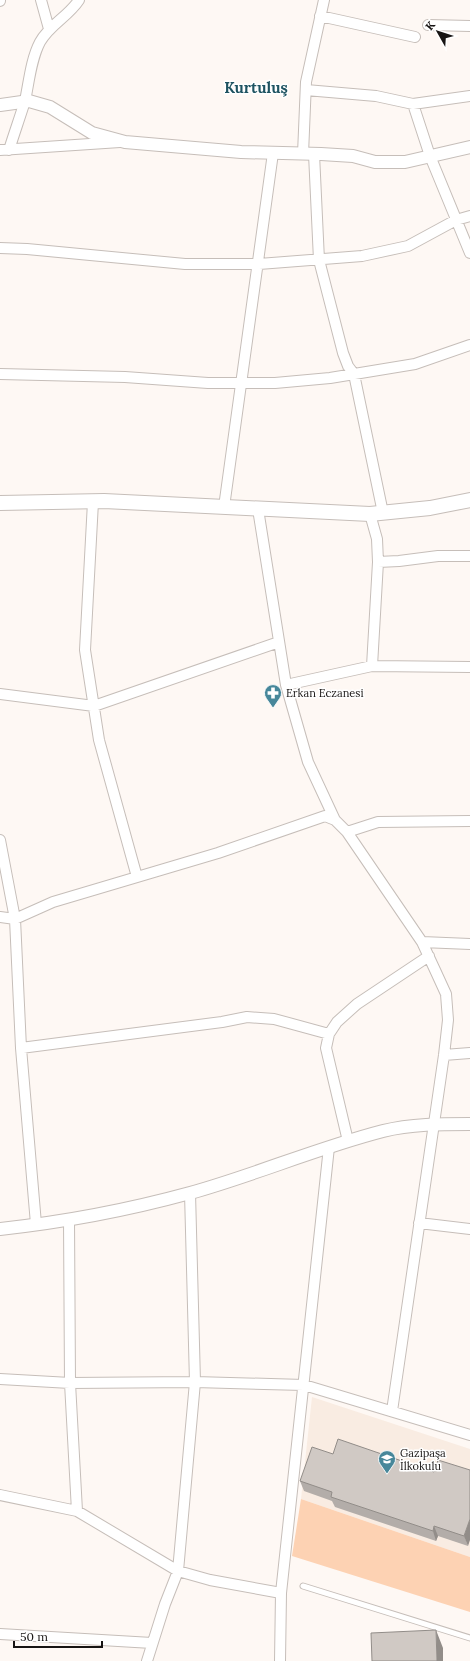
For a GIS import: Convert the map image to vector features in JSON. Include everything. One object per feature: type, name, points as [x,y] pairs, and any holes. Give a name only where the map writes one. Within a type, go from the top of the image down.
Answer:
[{"type":"main road","points":[[0,503],[94,502],[376,513],[430,508],[470,500]]},
{"type":"street","points":[[41,0],[49,29]]},
{"type":"street","points":[[79,0],[69,14],[49,29],[36,52],[24,102],[4,150],[125,142],[241,152],[353,156],[375,162],[405,162],[470,147]]},
{"type":"street","points":[[324,0],[306,90],[308,154],[319,260],[343,353],[348,366],[354,374],[376,513],[378,562],[372,666]]},
{"type":"street","points":[[320,16],[415,37]]},
{"type":"street","points":[[428,24],[470,26]]},
{"type":"street","points":[[306,90],[376,96],[413,104],[470,96]]},
{"type":"street","points":[[0,105],[24,102],[50,107],[92,133],[125,142]]},
{"type":"street","points":[[413,104],[430,156],[470,253]]},
{"type":"street","points":[[224,507],[273,153]]},
{"type":"street","points":[[0,248],[27,248],[185,264],[258,264],[319,260],[362,256],[408,246],[456,220],[470,216]]},
{"type":"street","points":[[0,374],[125,377],[208,383],[275,383],[330,378],[415,364],[470,345]]},
{"type":"street","points":[[94,502],[85,650],[99,740],[137,877]]},
{"type":"street","points":[[258,509],[286,685],[308,762],[335,820],[347,832],[422,942],[446,994],[448,1020],[444,1055],[392,1411]]},
{"type":"street","points":[[378,562],[438,556],[470,556]]},
{"type":"street","points":[[0,694],[94,706],[279,642]]},
{"type":"street","points":[[286,685],[372,666],[470,667]]},
{"type":"street","points":[[0,917],[15,919],[53,902],[218,854],[325,816],[335,820]]},
{"type":"street","points":[[347,832],[378,822],[470,821]]},
{"type":"street","points":[[0,840],[15,919],[21,1048],[36,1224]]},
{"type":"street","points":[[422,942],[470,944]]},
{"type":"street","points":[[348,1141],[326,1048],[329,1034],[337,1022],[357,1004],[429,956]]},
{"type":"street","points":[[21,1048],[214,1023],[247,1017],[274,1019],[329,1034]]},
{"type":"street","points":[[444,1055],[470,1053]]},
{"type":"street","points":[[0,1229],[96,1215],[190,1193],[329,1147],[384,1131],[433,1124],[470,1124]]},
{"type":"street","points":[[280,1661],[281,1593],[329,1147]]},
{"type":"street","points":[[147,1661],[165,1604],[178,1571],[195,1382],[190,1193]]},
{"type":"street","points":[[69,1219],[70,1383],[77,1511]]},
{"type":"street","points":[[419,1223],[470,1229]]},
{"type":"street","points":[[0,1379],[70,1383],[195,1382],[304,1385],[470,1436]]},
{"type":"street","points":[[0,1495],[77,1511],[178,1571],[210,1580],[281,1593]]},
{"type":"street","points":[[0,1634],[152,1643]]},
{"type":"lane","points":[[303,1586],[470,1638]]},
{"type":"shaded area","name":"Gazipaşa İlkokulu","points":[[312,1397],[470,1449],[470,1557],[301,1499]]},
{"type":"shaded area","points":[[301,1499],[470,1557],[470,1612],[292,1556]]},
{"type":"building","points":[[338,1439],[434,1472],[438,1460],[470,1470],[470,1519],[464,1536],[434,1526],[433,1531],[331,1497],[332,1492],[300,1481],[312,1447],[333,1454]]},
{"type":"building","points":[[436,1630],[437,1661],[372,1661],[371,1633]]},
{"type":"place","name":"Erkan Eczanesi","points":[[273,708]]},
{"type":"place","name":"Gazipaşa İlkokulu","points":[[387,1474]]},
{"type":"district","name":"Kurtuluş","points":[[256,87]]}]
